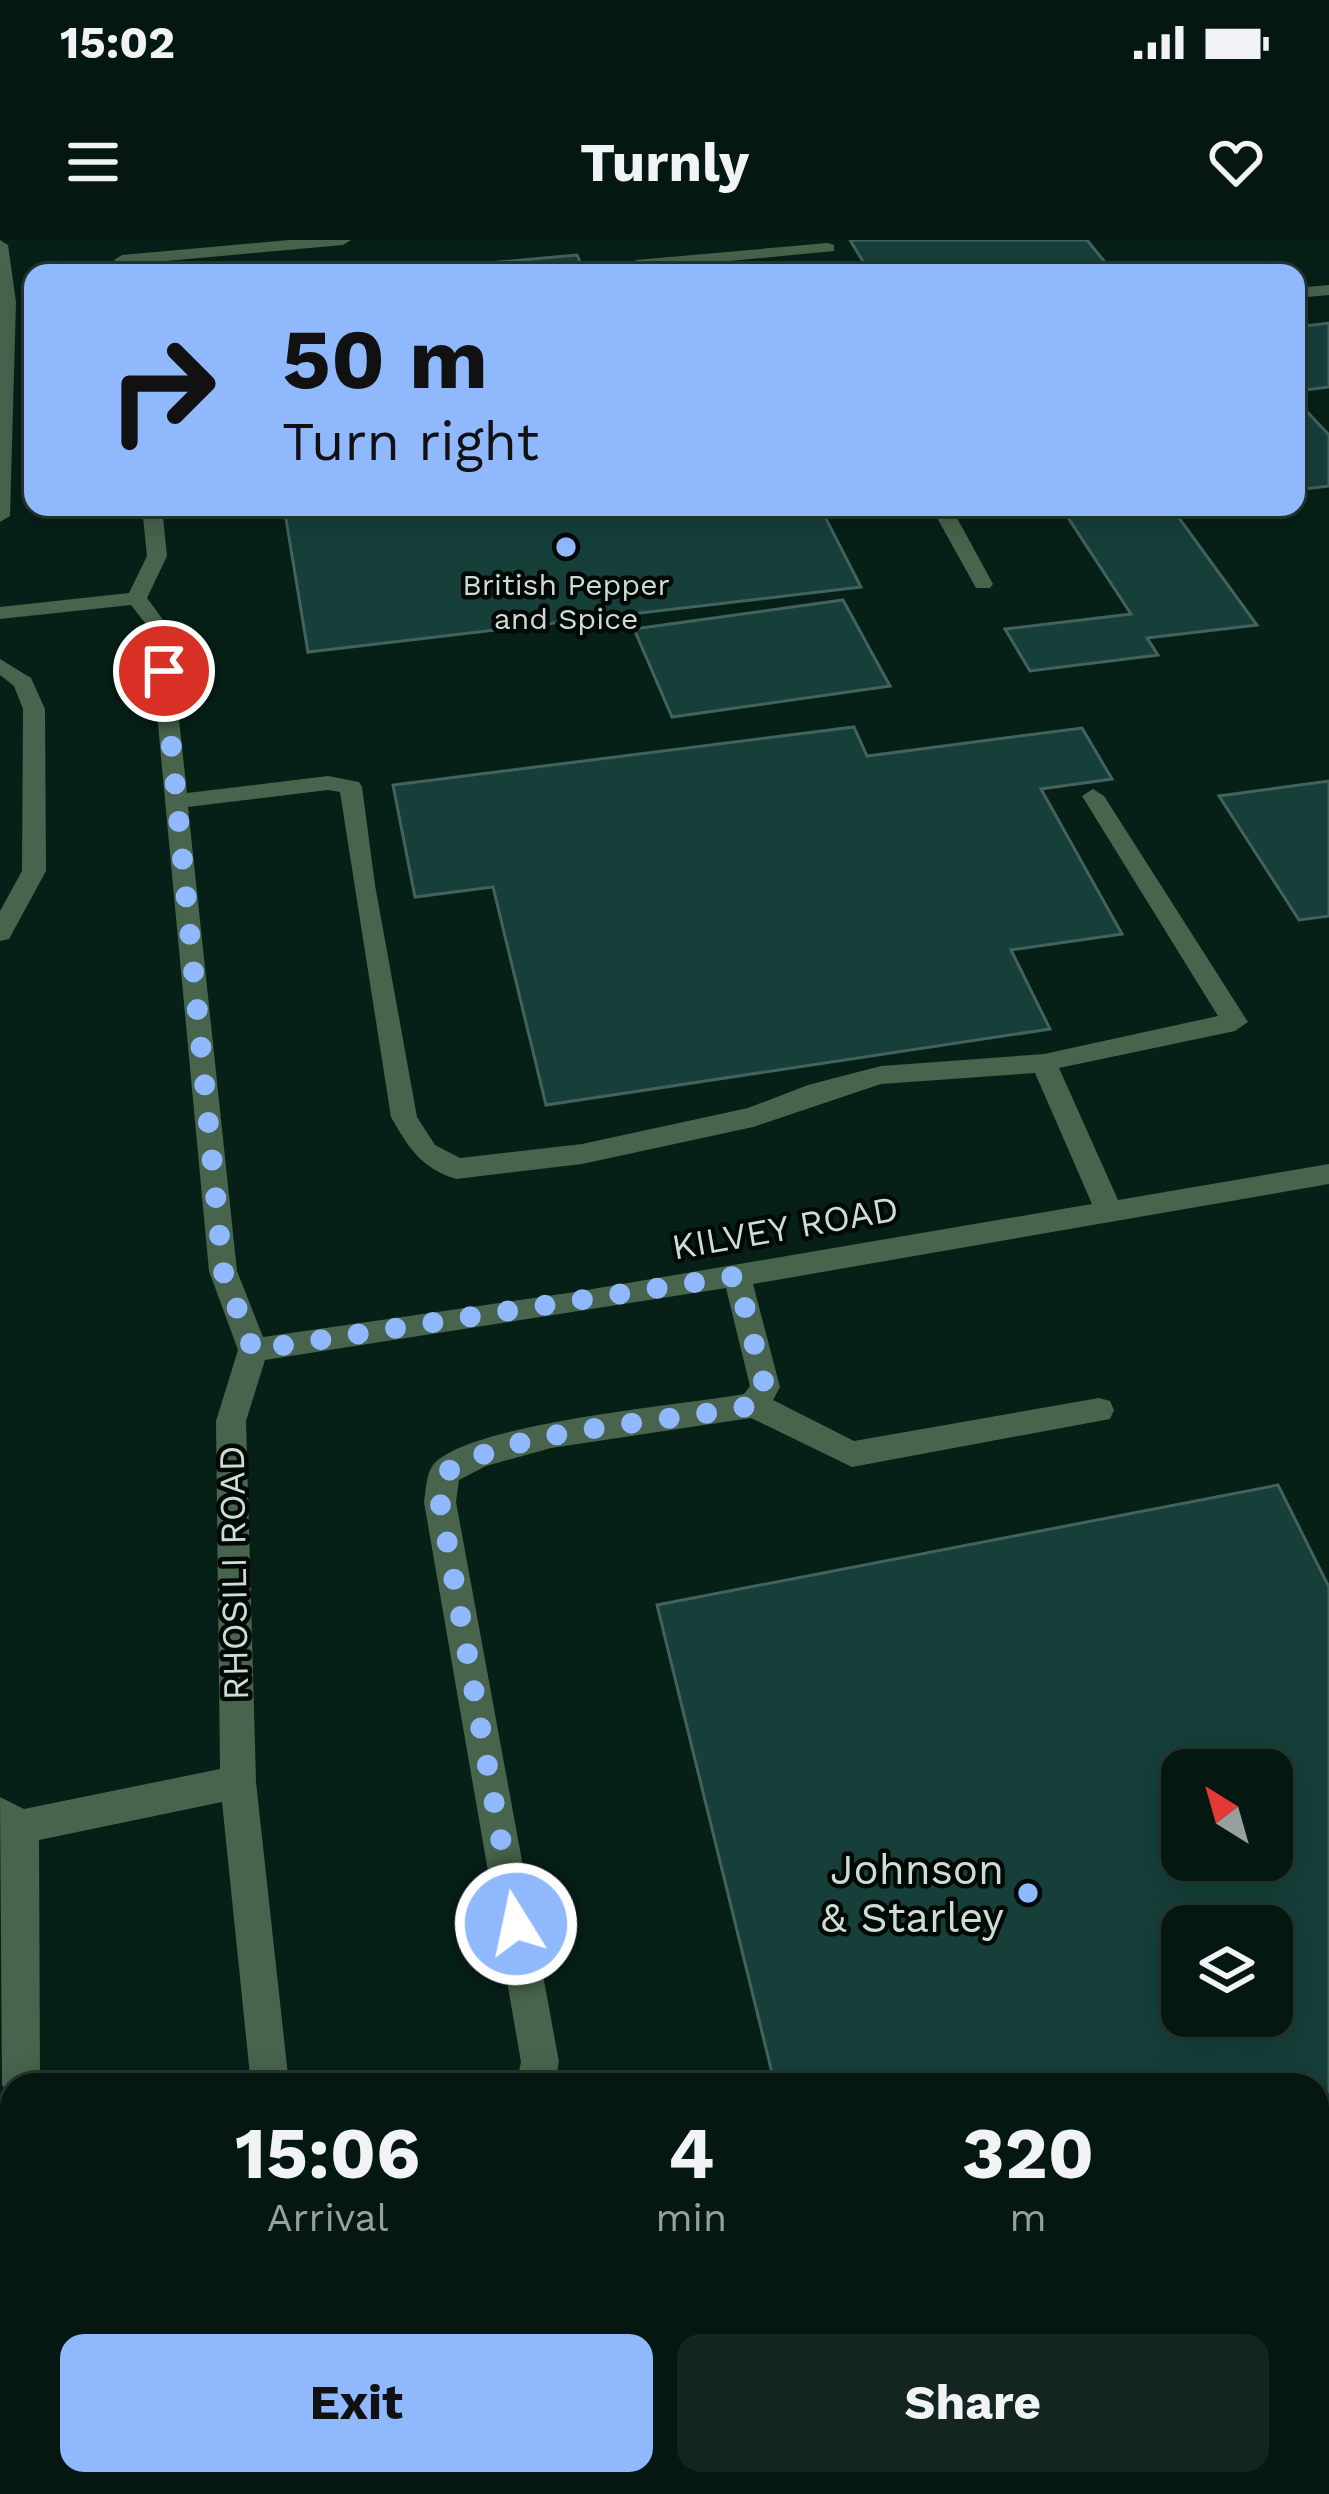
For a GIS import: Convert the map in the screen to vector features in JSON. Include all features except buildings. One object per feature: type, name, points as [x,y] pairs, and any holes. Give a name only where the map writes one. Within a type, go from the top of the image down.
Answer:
[{"type":"street","points":[[147,264],[343,240]]},
{"type":"street","points":[[0,245],[8,302],[0,516]]},
{"type":"street","points":[[635,264],[829,248]]},
{"type":"street","points":[[137,598],[157,556],[153,516]]},
{"type":"street","points":[[946,516],[983,584]]},
{"type":"street","points":[[0,613],[137,598]]},
{"type":"street","points":[[137,598],[159,628],[223,1271],[253,1350]]},
{"type":"street","points":[[0,665],[23,683],[34,709],[34,871],[0,933]]},
{"type":"street","points":[[176,801],[328,783],[351,787],[363,885],[404,1117],[425,1152],[456,1169],[582,1154],[753,1117],[817,1091],[881,1075],[1044,1063],[1143,1038],[1235,1022],[1093,796]]},
{"type":"street","points":[[1044,1063],[1109,1212]]},
{"type":"street","name":"KILVEY ROAD","points":[[253,1350],[737,1276],[1329,1174]]},
{"type":"street","points":[[737,1276],[765,1387],[754,1405]]},
{"type":"street","name":"RHOSILI ROAD","points":[[253,1350],[231,1421],[238,1782],[269,2073]]},
{"type":"street","points":[[538,2073],[540,2062],[440,1502],[445,1473],[465,1460],[552,1438],[754,1405],[852,1454],[1099,1410]]},
{"type":"street","points":[[20,2073],[10,1821],[238,1782]]},
{"type":"place","name":"British Pepper and Spice","points":[[566,547]]},
{"type":"place","name":"Johnson & Starley","points":[[1028,1893]]},
{"type":"route","points":[[164,671],[223,1271],[253,1350],[737,1276],[765,1387],[754,1405],[552,1438],[465,1460],[445,1473],[440,1502],[516,1924]]}]
